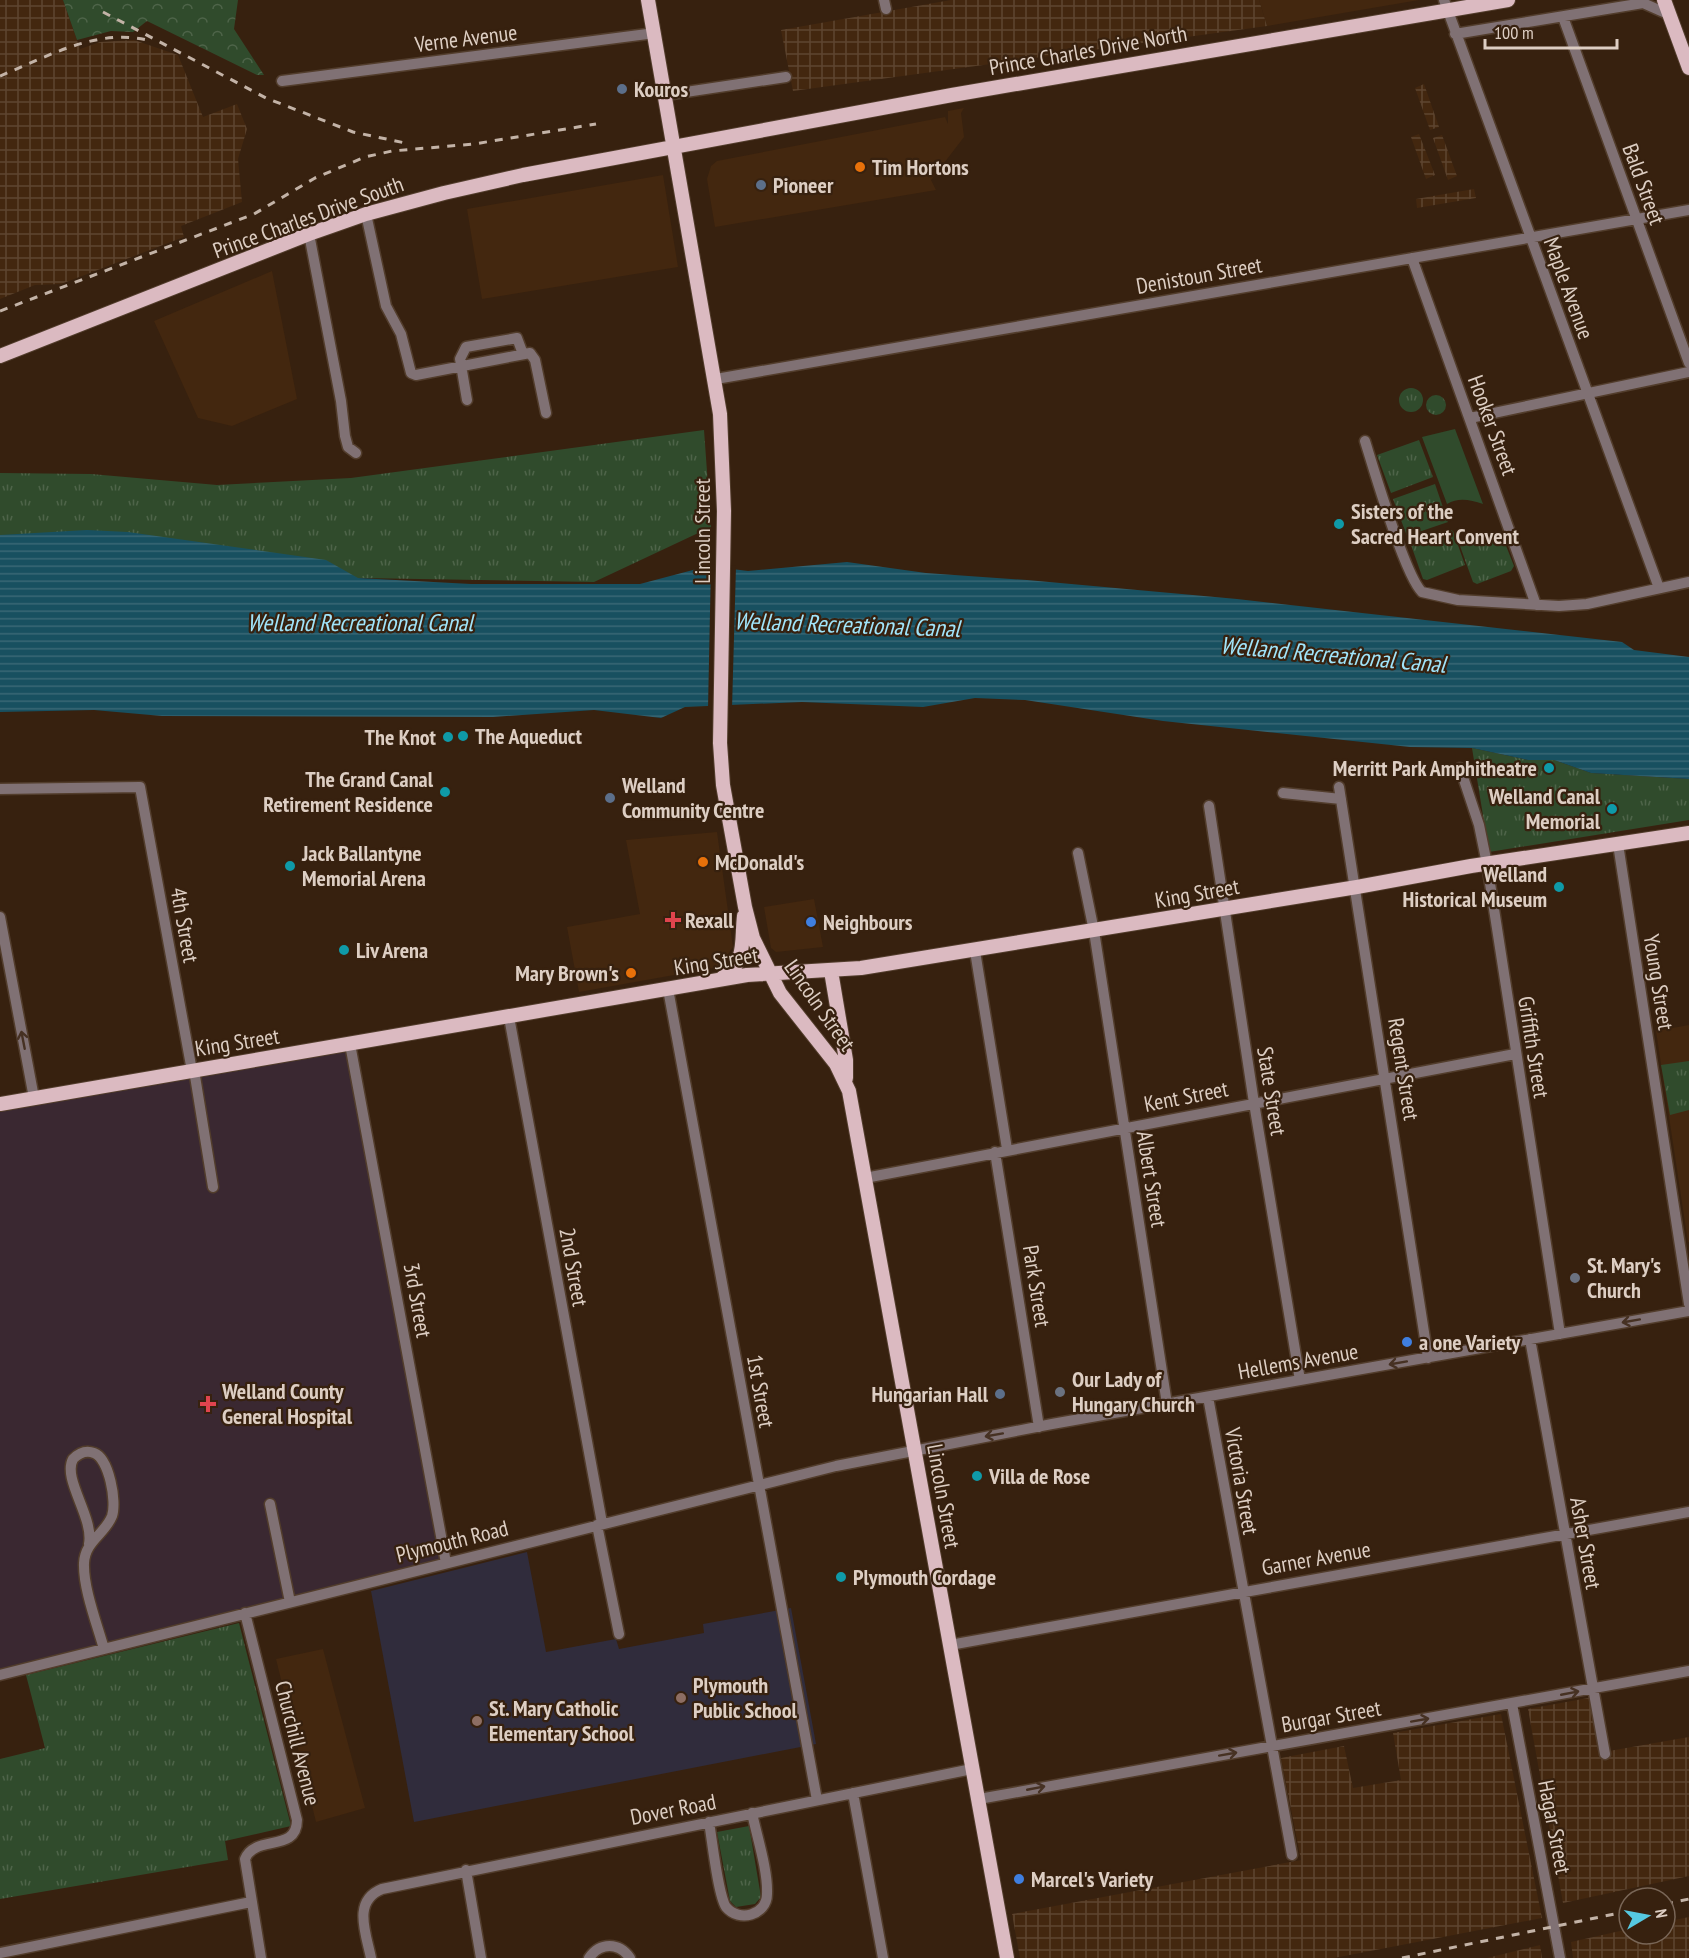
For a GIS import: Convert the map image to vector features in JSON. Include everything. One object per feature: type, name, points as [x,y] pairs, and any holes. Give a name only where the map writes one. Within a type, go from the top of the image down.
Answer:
[{"type":"main road","name":"Lincoln Street","points":[[648,0],[716,379],[724,469],[720,720],[723,785],[745,907],[753,938],[780,993],[846,1080],[1007,1958]]},
{"type":"main road","name":"Prince Charles Drive North","points":[[675,146],[1445,5],[1508,0]]},
{"type":"main road","points":[[1664,0],[1689,68]]},
{"type":"main road","points":[[1675,0],[1675,30]]},
{"type":"main road","name":"Prince Charles Drive South","points":[[0,356],[309,234],[366,214],[517,176],[675,146]]},
{"type":"main road","name":"King Street","points":[[0,1104],[717,980],[831,970],[975,951],[1487,864],[1689,833]]},
{"type":"main road","points":[[717,980],[734,969],[741,956],[745,907]]},
{"type":"main road","points":[[831,970],[846,1060],[846,1080]]},
{"type":"street","points":[[1455,34],[1646,3],[1670,15]]},
{"type":"street","name":"Maple Avenue","points":[[1445,5],[1659,588]]},
{"type":"street","name":"Bald Street","points":[[1563,17],[1689,363]]},
{"type":"street","name":"Verne Avenue","points":[[282,81],[655,33]]},
{"type":"street","points":[[666,95],[786,77]]},
{"type":"street","name":"Denistoun Street","points":[[716,379],[1689,210]]},
{"type":"street","points":[[366,214],[386,306],[401,334],[411,373],[416,375],[530,353],[535,358],[546,413]]},
{"type":"street","points":[[309,234],[341,401],[345,436],[348,447],[356,453]]},
{"type":"street","name":"Hooker Street","points":[[1412,258],[1536,605]]},
{"type":"street","points":[[467,400],[461,366],[463,350],[472,345],[517,338],[523,354]]},
{"type":"street","points":[[1470,418],[1689,372]]},
{"type":"street","points":[[1365,441],[1417,587],[1422,592],[1442,597],[1536,605],[1578,605],[1689,582]]},
{"type":"street","name":"Griffith Street","points":[[1460,768],[1479,825],[1487,864],[1560,1334]]},
{"type":"street","name":"4th Street","points":[[0,789],[140,787],[213,1187]]},
{"type":"street","name":"Regent Street","points":[[1340,787],[1428,1358]]},
{"type":"street","points":[[1283,793],[1341,799]]},
{"type":"street","name":"State Street","points":[[1209,806],[1254,1103],[1300,1380]]},
{"type":"street","name":"Young Street","points":[[1618,844],[1689,1304]]},
{"type":"street","name":"Albert Street","points":[[1078,853],[1094,931],[1167,1404]]},
{"type":"street","points":[[0,917],[34,1098]]},
{"type":"street","points":[[975,951],[1007,1149]]},
{"type":"street","name":"1st Street","points":[[668,989],[817,1800]]},
{"type":"street","name":"2nd Street","points":[[509,1017],[619,1634]]},
{"type":"street","name":"3rd Street","points":[[350,1044],[446,1563]]},
{"type":"street","name":"Kent Street","points":[[865,1178],[1007,1149],[1515,1054]]},
{"type":"street","name":"Park Street","points":[[995,1152],[1039,1427]]},
{"type":"street","name":"Hellems Avenue","points":[[914,1450],[1689,1311]]},
{"type":"street","name":"Asher Street","points":[[1530,1339],[1605,1754]]},
{"type":"street","name":"Victoria Street","points":[[1208,1397],[1292,1855]]},
{"type":"street","name":"Plymouth Road","points":[[0,1675],[599,1524],[914,1450]]},
{"type":"street","points":[[89,1544],[108,1523],[113,1506],[107,1465],[101,1457],[89,1452],[75,1456],[70,1469],[89,1522],[89,1544],[84,1571],[104,1649]]},
{"type":"street","points":[[270,1504],[290,1602]]},
{"type":"street","name":"Garner Avenue","points":[[950,1645],[1689,1512]]},
{"type":"street","name":"Churchill Avenue","points":[[245,1613],[297,1820],[292,1837],[256,1848],[246,1856],[246,1869],[261,1958]]},
{"type":"street","name":"Burgar Street","points":[[979,1799],[1689,1671]]},
{"type":"street","name":"Hagar Street","points":[[1512,1704],[1560,1958]]},
{"type":"street","name":"Dover Road","points":[[370,1958],[362,1910],[369,1896],[382,1889],[466,1870],[972,1769]]},
{"type":"street","points":[[853,1793],[883,1958]]},
{"type":"street","points":[[709,1822],[724,1904],[736,1914],[750,1915],[763,1907],[767,1894],[752,1813]]},
{"type":"street","points":[[466,1870],[481,1958]]},
{"type":"street","points":[[0,1953],[251,1902]]},
{"type":"street","points":[[589,1958],[598,1948],[610,1946],[623,1950],[630,1958]]},
{"type":"shaded area","points":[[0,0],[63,0],[80,49],[100,42],[134,40],[178,55],[203,117],[237,104],[247,129],[238,159],[242,202],[181,226],[184,237],[61,284],[35,285],[0,299]]},
{"type":"shaded area","points":[[951,0],[1259,0],[1267,26],[793,91],[781,30]]},
{"type":"shaded area","points":[[1259,0],[1419,0],[1267,26]]},
{"type":"shaded area","points":[[1424,84],[1439,127],[1430,130],[1415,88]]},
{"type":"shaded area","points":[[964,108],[961,113],[964,137],[931,180],[936,190],[715,227],[707,179],[711,166],[717,161],[945,117],[948,124],[948,111]]},
{"type":"shaded area","points":[[1419,134],[1435,175],[1426,179],[1411,137]]},
{"type":"shaded area","points":[[1442,135],[1457,176],[1448,180],[1433,138]]},
{"type":"shaded area","points":[[663,175],[678,267],[482,299],[467,209]]},
{"type":"shaded area","points":[[1474,189],[1476,198],[1417,208],[1416,199]]},
{"type":"shaded area","points":[[272,271],[297,399],[232,426],[198,418],[154,321]]},
{"type":"shaded area","points":[[717,832],[733,947],[719,967],[579,992],[567,927],[640,914],[626,840]]},
{"type":"shaded area","points":[[814,899],[823,947],[776,952],[771,948],[764,907]]},
{"type":"shaded area","points":[[1689,1025],[1689,1242],[1688,1242],[1656,1031]]},
{"type":"shaded area","name":"Welland County General Hospital","points":[[350,1044],[446,1563],[0,1675],[0,1104]]},
{"type":"shaded area","points":[[527,1552],[546,1652],[616,1639],[619,1649],[704,1633],[703,1624],[791,1608],[816,1744],[414,1822],[371,1591]]},
{"type":"shaded area","points":[[323,1649],[365,1808],[316,1822],[276,1659]]},
{"type":"shaded area","points":[[1599,1696],[1609,1751],[1689,1737],[1689,1876],[1642,1886],[1617,1886],[1617,1891],[1563,1903],[1528,1709]]},
{"type":"shaded area","points":[[1501,1714],[1542,1918],[1334,1958],[1020,1958],[1012,1914],[1301,1860],[1281,1758],[1344,1746],[1353,1788],[1401,1780],[1393,1733]]},
{"type":"shaded area","points":[[1689,1917],[1689,1958],[1573,1958],[1571,1942],[1617,1932],[1617,1946],[1677,1946],[1677,1920]]},
{"type":"shaded area","points":[[1540,1945],[1542,1958],[1487,1958]]},
{"type":"green space","points":[[63,0],[238,0],[234,29],[264,75],[257,75],[147,21],[133,32],[111,31],[77,40]]},
{"type":"green space","points":[[1411,388],[1416,389],[1422,395],[1422,405],[1416,411],[1411,412],[1406,411],[1400,405],[1399,400],[1400,395],[1406,389]]},
{"type":"green space","points":[[1436,395],[1443,398],[1446,405],[1443,412],[1436,415],[1429,412],[1426,405],[1429,398]]},
{"type":"green space","points":[[1455,429],[1483,504],[1460,500],[1447,504],[1422,437]]},
{"type":"green space","points":[[704,430],[711,527],[594,582],[0,572],[0,473],[91,474],[217,485],[351,478]]},
{"type":"green space","points":[[1419,440],[1433,477],[1391,493],[1377,455]]},
{"type":"green space","points":[[1435,484],[1448,522],[1407,536],[1393,499]]},
{"type":"green space","points":[[1450,530],[1453,531],[1465,565],[1427,580],[1423,579],[1411,545]]},
{"type":"green space","points":[[1497,532],[1501,533],[1514,566],[1511,571],[1477,584],[1473,582],[1460,546]]},
{"type":"green space","points":[[1472,748],[1528,760],[1554,760],[1591,773],[1689,779],[1689,820],[1489,852]]},
{"type":"green space","points":[[1689,1061],[1689,1110],[1670,1115],[1661,1065]]},
{"type":"green space","points":[[239,1623],[291,1826],[225,1841],[228,1860],[0,1899],[0,1759],[45,1748],[26,1675]]},
{"type":"green space","points":[[749,1826],[761,1897],[755,1904],[736,1907],[730,1901],[717,1832]]},
{"type":"water","name":"Welland Recreational Canal","points":[[87,530],[128,532],[326,560],[358,578],[471,584],[640,584],[708,566],[748,571],[847,562],[926,573],[1237,599],[1622,642],[1634,650],[1689,657],[1689,779],[1591,773],[1554,760],[1528,760],[1472,748],[1410,747],[1163,721],[1025,700],[975,698],[923,707],[802,702],[685,707],[661,718],[594,710],[493,717],[162,716],[94,710],[0,712],[0,535]]},
{"type":"pier","points":[[711,564],[736,566],[732,708],[708,709]]},
{"type":"railway","points":[[103,12],[266,98],[353,132],[410,144]]},
{"type":"railway","points":[[0,76],[54,53],[90,41],[128,37],[147,40]]},
{"type":"railway","points":[[0,311],[254,214],[315,178],[365,157],[392,151],[474,144],[596,124]]},
{"type":"railway","points":[[1677,1902],[1689,1899]]},
{"type":"railway","points":[[1402,1958],[1617,1913]]},
{"type":"place","name":"Kouros","points":[[622,89]]},
{"type":"place","name":"Tim Hortons","points":[[860,167]]},
{"type":"place","name":"Pioneer","points":[[761,185]]},
{"type":"place","name":"Sisters of the Sacred Heart Convent","points":[[1339,524]]},
{"type":"place","name":"The Aqueduct","points":[[463,736]]},
{"type":"place","name":"The Knot","points":[[448,737]]},
{"type":"place","name":"Merritt Park Amphitheatre","points":[[1549,768]]},
{"type":"place","name":"The Grand Canal Retirement Residence","points":[[445,792]]},
{"type":"place","name":"Welland Community Centre","points":[[610,798]]},
{"type":"place","name":"Welland Canal Memorial","points":[[1612,809]]},
{"type":"place","name":"McDonald's","points":[[703,862]]},
{"type":"place","name":"Jack Ballantyne Memorial Arena","points":[[290,866]]},
{"type":"place","name":"Welland Historical Museum","points":[[1559,887]]},
{"type":"place","name":"Rexall","points":[[673,920]]},
{"type":"place","name":"Neighbours","points":[[811,922]]},
{"type":"place","name":"Liv Arena","points":[[344,950]]},
{"type":"place","name":"Mary Brown's","points":[[631,973]]},
{"type":"place","name":"St. Mary's Church","points":[[1575,1278]]},
{"type":"place","name":"a one Variety","points":[[1407,1342]]},
{"type":"place","name":"Our Lady of Hungary Church","points":[[1060,1392]]},
{"type":"place","name":"Hungarian Hall","points":[[1000,1394]]},
{"type":"place","name":"Welland County General Hospital","points":[[208,1404]]},
{"type":"place","name":"Villa de Rose","points":[[977,1476]]},
{"type":"place","name":"Plymouth Cordage","points":[[841,1577]]},
{"type":"place","name":"Plymouth Public School","points":[[681,1698]]},
{"type":"place","name":"St. Mary Catholic Elementary School","points":[[477,1721]]},
{"type":"place","name":"Marcel's Variety","points":[[1019,1879]]}]
